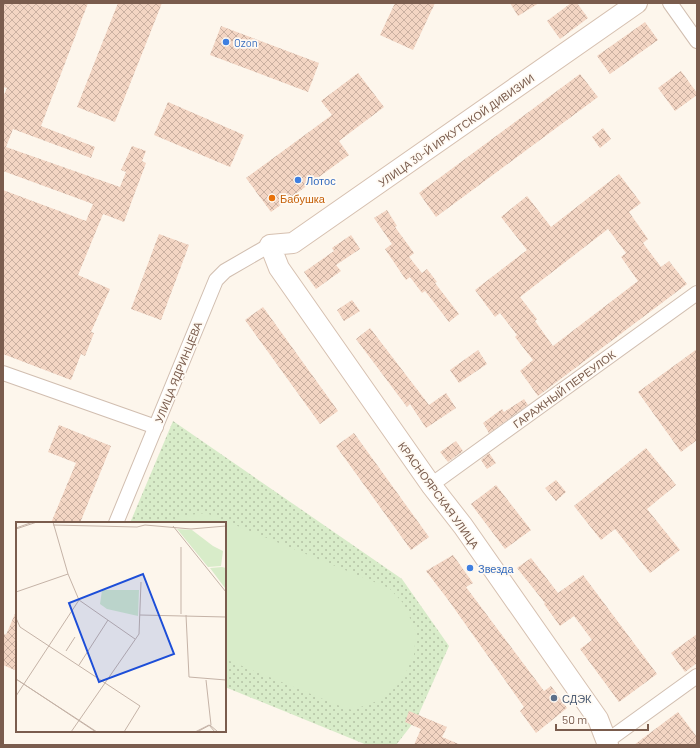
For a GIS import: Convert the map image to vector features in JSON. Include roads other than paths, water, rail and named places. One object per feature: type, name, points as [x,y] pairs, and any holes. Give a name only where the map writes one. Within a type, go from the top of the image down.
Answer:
[{"type":"street","name":"УЛИЦА 30-Й ИРКУТСКОЙ ДИВИЗИИ","points":[[270,245],[293,243],[637,3]]},
{"type":"street","points":[[670,3],[697,41]]},
{"type":"street","name":"УЛИЦА ЯДРИНЦЕВА","points":[[116,522],[216,280],[225,271],[270,245]]},
{"type":"street","name":"КРАСНОЯРСКАЯ УЛИЦА","points":[[270,245],[279,268],[431,485],[463,526],[598,719],[608,743]]},
{"type":"street","name":"ГАРАЖНЫЙ ПЕРЕУЛОК","points":[[431,485],[697,293]]},
{"type":"street","points":[[3,373],[156,427]]},
{"type":"street","points":[[608,743],[697,676]]},
{"type":"place","name":"Ozon","points":[[226,42]]},
{"type":"place","name":"Лотос","points":[[298,180]]},
{"type":"place","name":"Бабушка","points":[[272,198]]},
{"type":"place","name":"Звезда","points":[[470,568]]},
{"type":"place","name":"СДЭК","points":[[554,698]]}]
